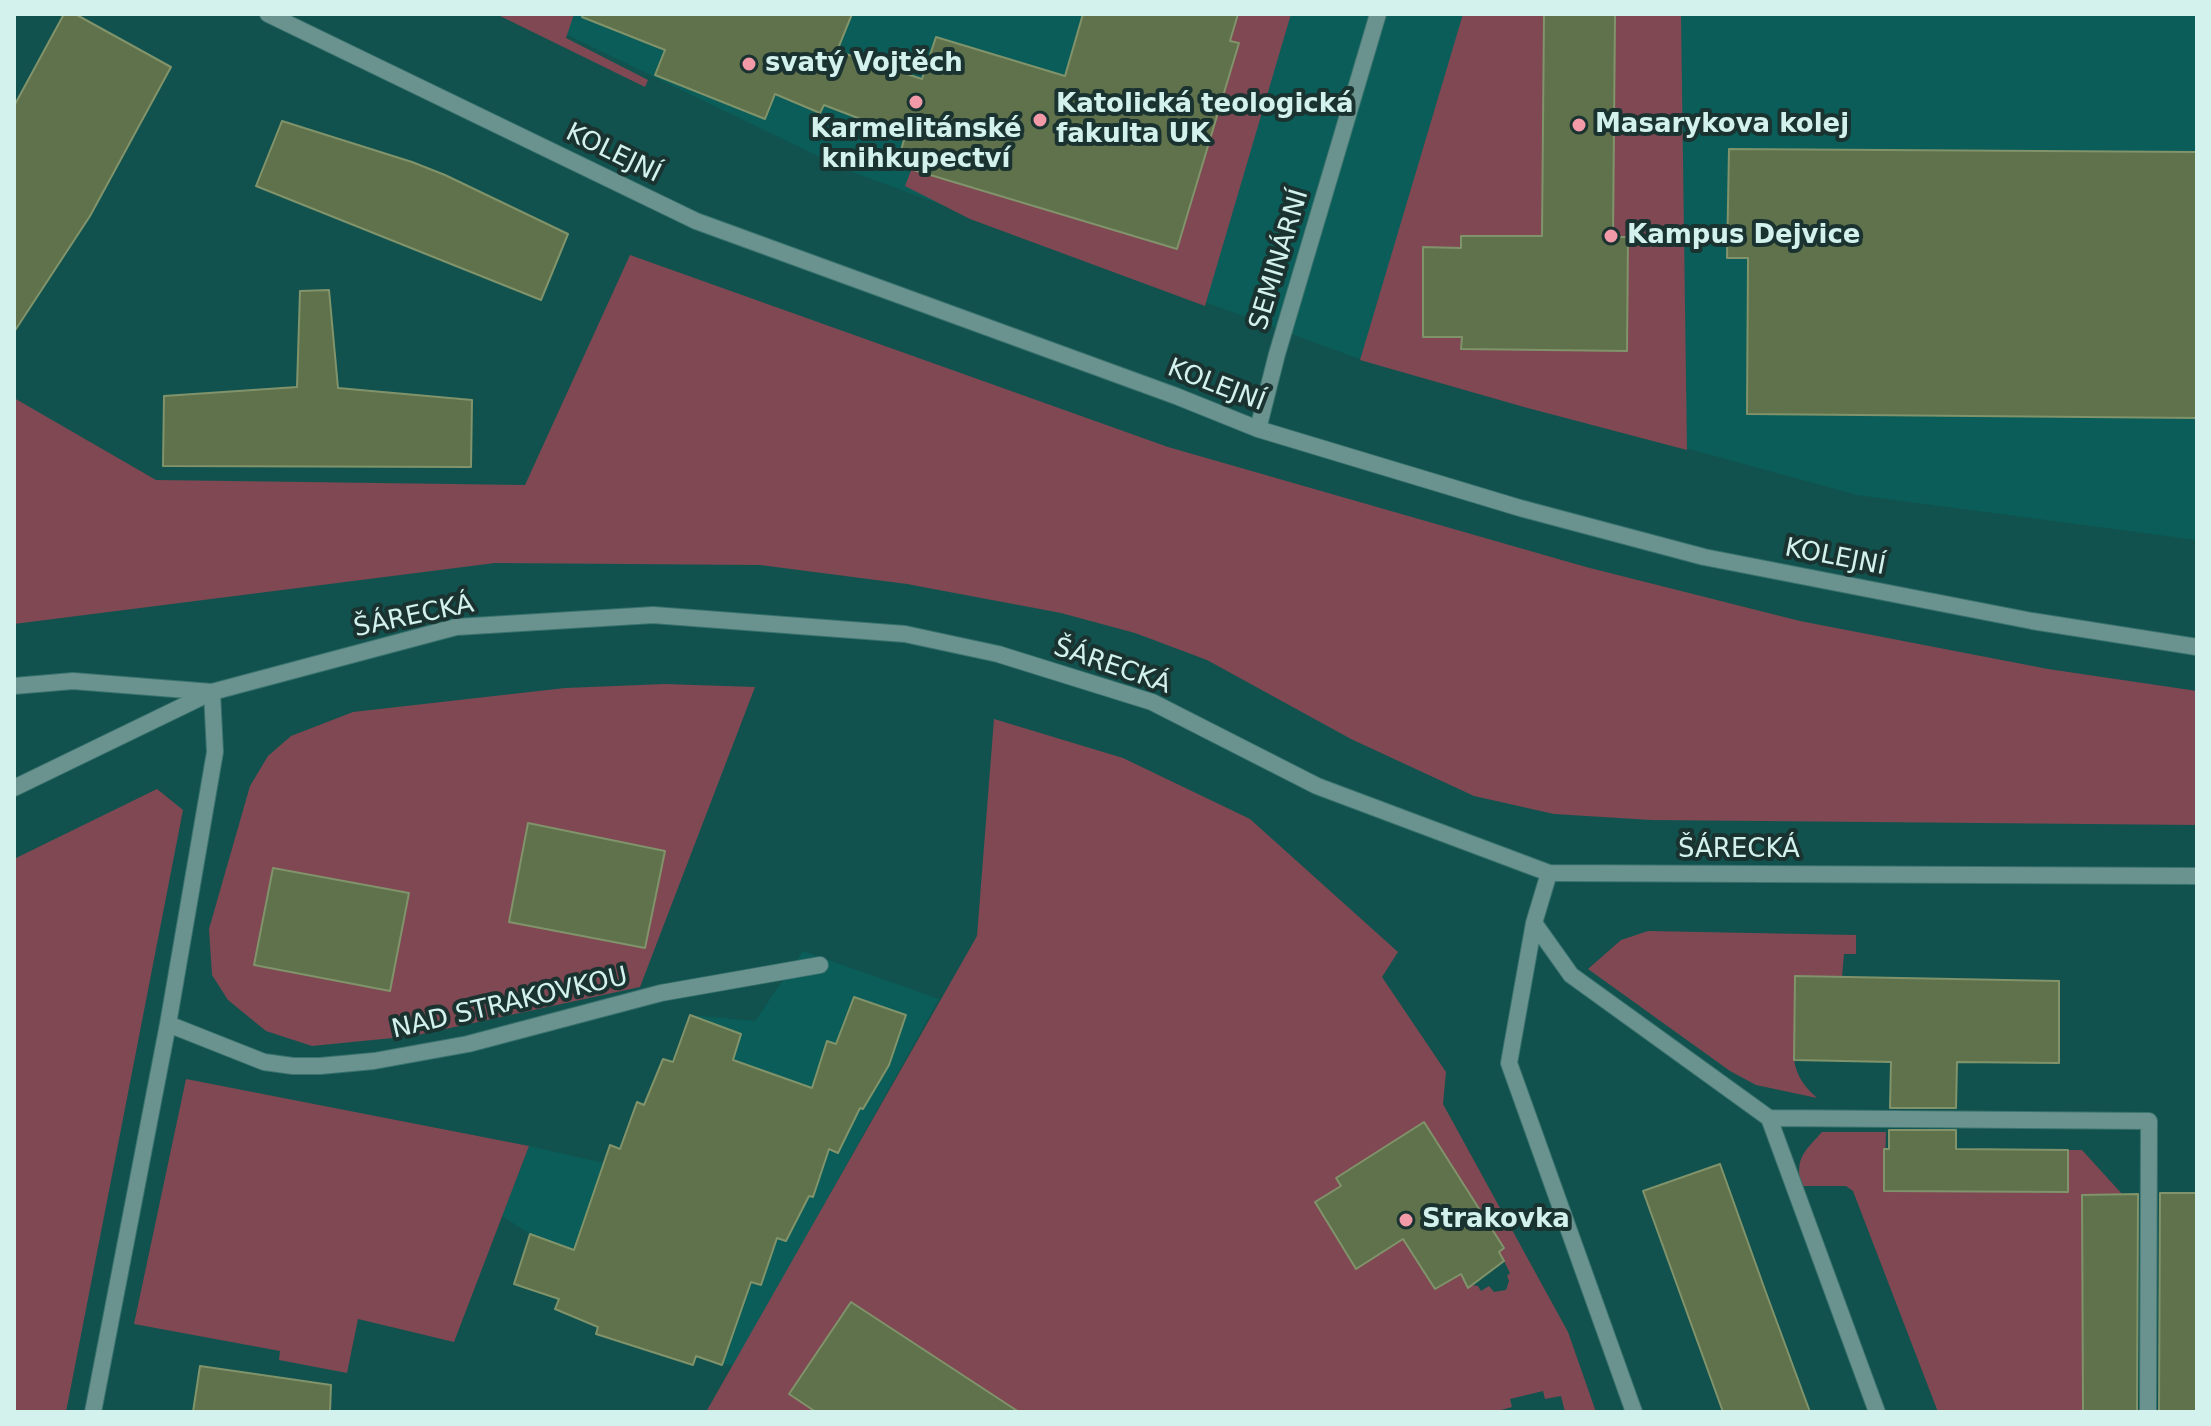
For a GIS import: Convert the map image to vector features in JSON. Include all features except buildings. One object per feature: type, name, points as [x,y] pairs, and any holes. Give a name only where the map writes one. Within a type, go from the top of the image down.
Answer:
[{"type":"street","name":"KOLEJNÍ","points":[[268,14],[696,221],[1176,396],[1258,429],[1520,508],[1704,557],[2032,621],[2197,647]]},
{"type":"street","name":"SEMINÁRNÍ","points":[[1258,429],[1277,354],[1378,14]]},
{"type":"street","name":"ŠÁRECKÁ","points":[[14,788],[212,692],[456,627],[653,615],[905,634],[998,654],[1152,702],[1317,786],[1549,873],[2197,876]]},
{"type":"street","points":[[14,686],[73,681],[212,692],[215,752],[168,1024],[93,1412]]},
{"type":"street","points":[[1549,873],[1534,923],[1509,1063],[1634,1412]]},
{"type":"street","points":[[1534,923],[1571,975],[1769,1118],[1877,1412]]},
{"type":"street","name":"NAD STRAKOVKOU","points":[[168,1024],[264,1062],[320,1066],[374,1061],[468,1044],[661,993],[820,965]]},
{"type":"street","points":[[1769,1118],[2149,1121],[2148,1412]]},
{"type":"shaded area","points":[[496,14],[574,14],[566,38],[648,80],[645,87]]},
{"type":"shaded area","name":"Kampus Dejvice","points":[[524,14],[2197,14],[2197,540],[1857,495],[1354,357],[847,170]]},
{"type":"shaded area","points":[[1238,14],[1291,14],[1205,306],[970,219],[905,186],[912,168],[1177,249],[1239,44],[1230,41]]},
{"type":"shaded area","points":[[1463,14],[1544,14],[1542,236],[1462,236],[1461,248],[1423,247],[1423,336],[1462,337],[1461,349],[1626,351],[1628,238],[1613,237],[1615,14],[1681,14],[1687,450],[1360,360]]},
{"type":"shaded area","points":[[630,255],[1168,447],[1586,567],[1800,621],[2048,669],[2197,691],[2197,825],[1651,820],[1554,814],[1474,796],[1351,739],[1207,660],[1135,633],[1061,613],[907,584],[760,565],[495,563],[14,624],[14,398],[156,480],[525,485]]},
{"type":"shaded area","points":[[665,684],[755,687],[640,987],[413,1036],[312,1046],[266,1031],[228,1000],[212,975],[209,929],[250,786],[268,756],[291,736],[353,712],[565,688]]},
{"type":"shaded area","points":[[994,719],[1123,758],[1250,819],[1398,952],[1382,977],[1446,1072],[1443,1104],[1568,1332],[1596,1412],[1565,1412],[1561,1396],[1545,1399],[1543,1391],[1510,1399],[1512,1407],[1494,1412],[964,1412],[980,1387],[851,1302],[789,1394],[816,1412],[706,1412],[977,936]],"holes":[[[1341,1186],[1499,1251],[1510,1273],[1506,1290],[1494,1292],[1489,1286],[1481,1291],[1461,1274],[1435,1289],[1403,1239],[1356,1269],[1315,1202]]]},
{"type":"shaded area","points":[[157,789],[183,810],[66,1412],[14,1412],[14,859]]},
{"type":"shaded area","points":[[1648,931],[1856,935],[1856,954],[1844,954],[1842,977],[1794,1060],[1802,1081],[1817,1098],[1756,1085],[1730,1071],[1588,969],[1621,940]]},
{"type":"shaded area","points":[[803,951],[939,999],[734,1366],[596,1334],[598,1324],[555,1309],[558,1300],[514,1284],[530,1234],[502,1216],[529,1146],[604,1163],[620,1149],[673,1062],[690,1015],[755,1021]]},
{"type":"shaded area","points":[[186,1079],[529,1146],[454,1342],[358,1319],[347,1373],[279,1360],[280,1351],[134,1324]]},
{"type":"shaded area","points":[[1822,1132],[1886,1132],[1884,1191],[2068,1192],[2068,1150],[2082,1150],[2122,1194],[2082,1195],[2083,1412],[1938,1412],[1853,1191],[1846,1186],[1801,1186],[1799,1169],[1802,1156]]},
{"type":"place","name":"svatý Vojtěch","points":[[749,64]]},
{"type":"place","name":"Karmelitánské knihkupectví","points":[[916,102]]},
{"type":"place","name":"Katolická teologická fakulta UK","points":[[1040,120]]},
{"type":"place","name":"Masarykova kolej","points":[[1579,125]]},
{"type":"place","name":"Kampus Dejvice","points":[[1611,236]]},
{"type":"place","name":"Strakovka","points":[[1406,1220]]}]
